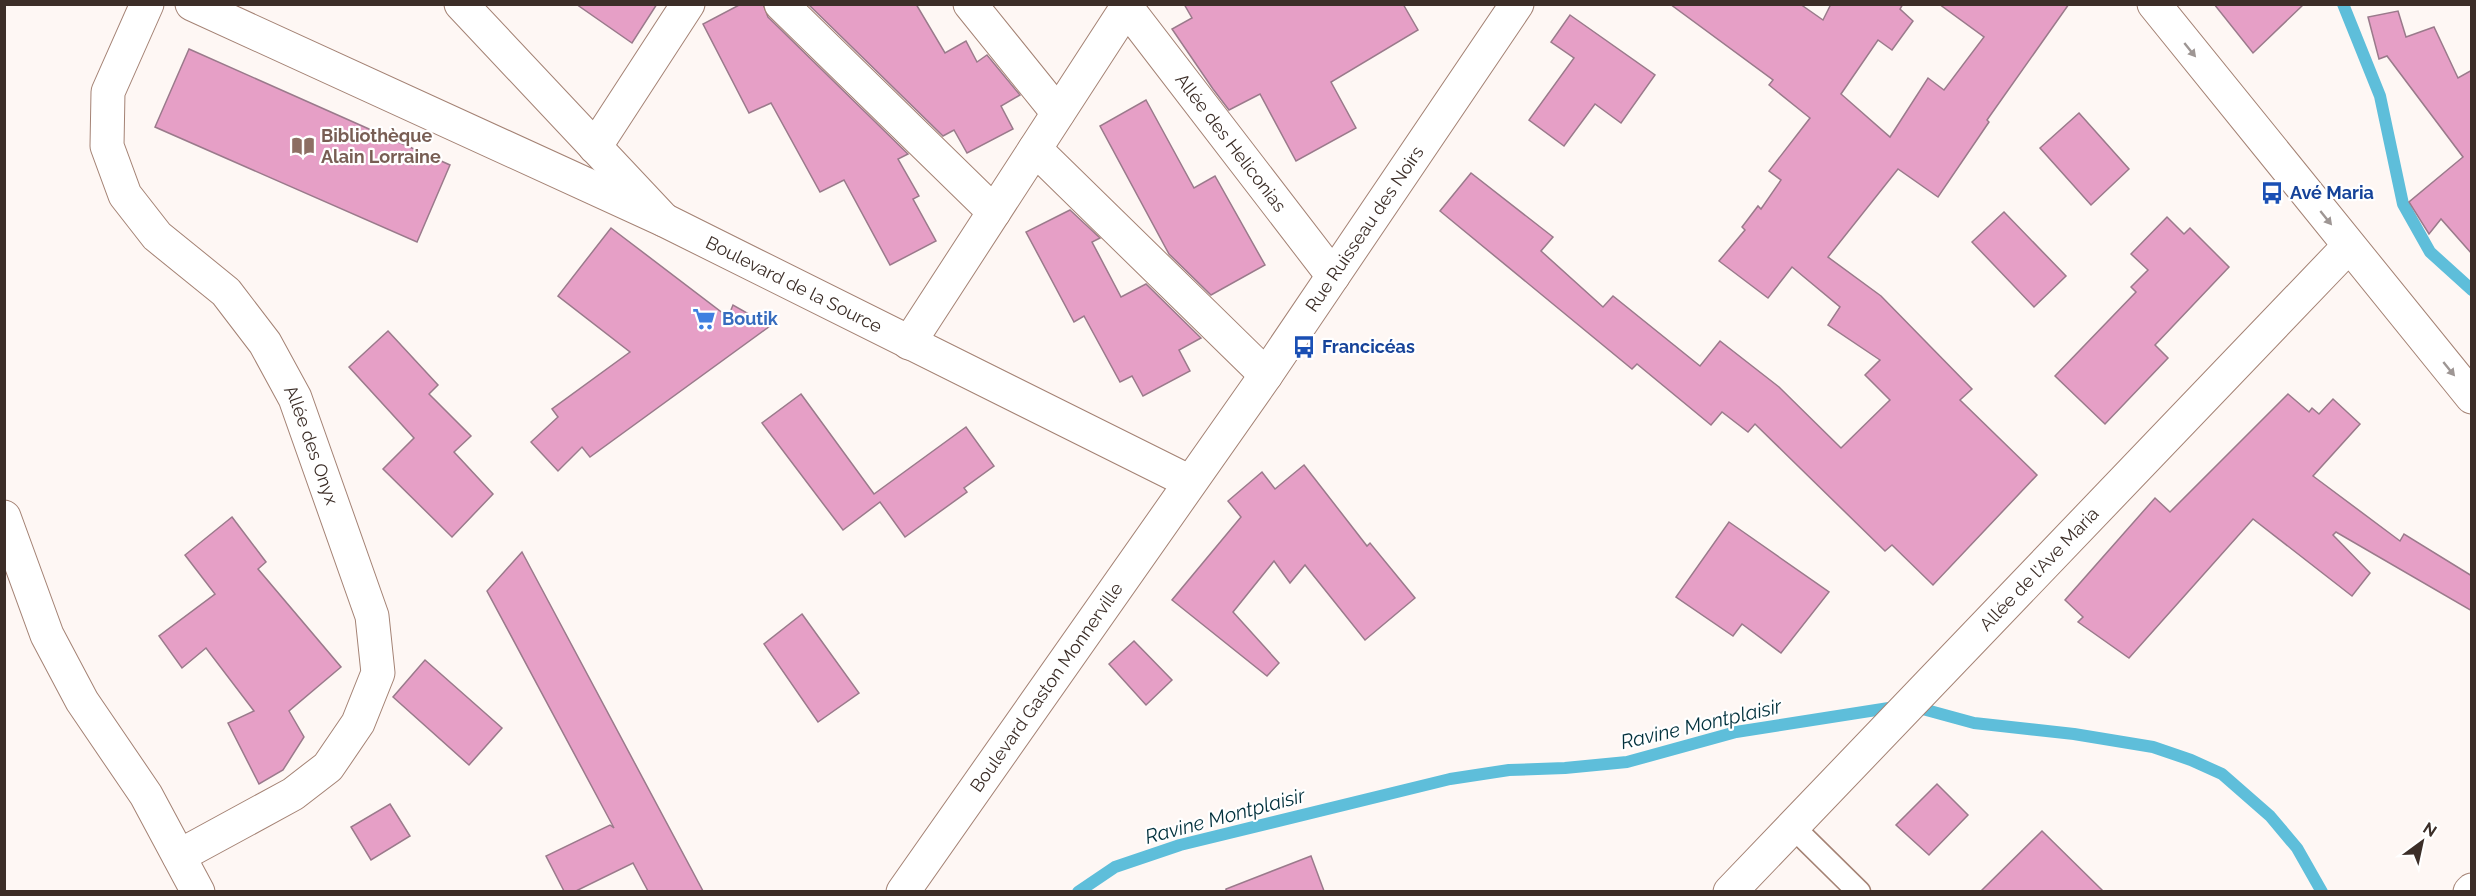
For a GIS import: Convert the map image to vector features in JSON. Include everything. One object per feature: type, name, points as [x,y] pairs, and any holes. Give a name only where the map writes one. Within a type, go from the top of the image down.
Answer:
[{"type":"street","name":"Allée des Onyx","points":[[147,4],[108,92],[107,146],[125,195],[157,236],[226,292],[265,343],[295,398],[372,616],[378,673],[358,723],[328,767],[293,794],[179,856]]},
{"type":"street","points":[[192,4],[664,220]]},
{"type":"street","name":"Boulevard de la Source","points":[[461,4],[664,220],[1190,482]]},
{"type":"street","points":[[595,147],[688,4]]},
{"type":"street","points":[[781,4],[994,212]]},
{"type":"street","points":[[970,4],[1058,113]]},
{"type":"street","name":"Rue Ruisseau des Noirs","points":[[1190,482],[1266,375],[1517,4]]},
{"type":"street","points":[[2154,4],[2472,397]]},
{"type":"street","name":"Allée des Heliconias","points":[[909,344],[1128,6],[1333,276]]},
{"type":"street","points":[[1035,149],[1266,375]]},
{"type":"street","name":"Allée de l'Ave Maria","points":[[1730,891],[2349,246]]},
{"type":"street","name":"Boulevard Gaston Monnerville","points":[[903,891],[1190,482]]},
{"type":"street","points":[[4,517],[47,635],[82,701],[146,795],[198,891]]},
{"type":"lane","points":[[1793,826],[1859,891]]},
{"type":"building","points":[[576,4],[657,4],[632,43]]},
{"type":"building","points":[[741,4],[763,4],[768,17],[908,154],[898,159],[919,196],[913,199],[936,241],[890,265],[844,180],[820,192],[771,103],[749,113],[703,24]]},
{"type":"building","points":[[808,4],[916,4],[945,53],[966,41],[977,62],[987,55],[1020,95],[1001,106],[1013,129],[967,153],[954,130],[943,136]]},
{"type":"building","points":[[1184,4],[1403,4],[1418,30],[1331,82],[1356,128],[1296,161],[1260,94],[1229,110],[1213,89],[1172,29],[1192,18]]},
{"type":"building","points":[[1670,4],[1800,4],[1823,20],[1831,4],[1903,4],[1900,9],[1913,21],[1892,50],[1878,40],[1841,94],[1890,137],[1928,78],[1944,90],[1984,37],[1939,4],[2069,4],[1987,120],[1989,122],[1938,197],[1898,169],[1828,257],[1881,296],[1972,389],[1960,400],[2037,475],[1933,585],[1892,545],[1885,551],[1755,424],[1748,432],[1722,412],[1711,425],[1637,364],[1632,369],[1440,211],[1471,173],[1553,237],[1541,251],[1603,307],[1613,296],[1700,366],[1720,341],[1779,387],[1841,448],[1890,400],[1865,375],[1880,360],[1828,325],[1840,307],[1792,267],[1768,298],[1719,261],[1745,230],[1742,227],[1758,206],[1761,209],[1781,180],[1769,171],[1810,118],[1769,85],[1773,80]]},
{"type":"building","points":[[2214,4],[2304,4],[2253,53]]},
{"type":"building","points":[[2398,11],[2406,37],[2434,27],[2458,78],[2472,70],[2472,254],[2441,219],[2429,234],[2409,202],[2463,157],[2387,56],[2379,59],[2368,17]]},
{"type":"building","points":[[1570,15],[1655,75],[1621,123],[1595,104],[1564,146],[1529,120],[1574,58],[1551,42]]},
{"type":"building","name":"Bibliothèque Alain Lorraine","points":[[189,49],[450,165],[417,242],[155,127]]},
{"type":"building","points":[[1146,100],[1194,188],[1215,176],[1265,265],[1211,295],[1169,254],[1100,126]]},
{"type":"building","points":[[2079,113],[2129,169],[2091,205],[2040,148]]},
{"type":"building","points":[[1070,210],[1100,238],[1092,242],[1121,297],[1146,284],[1201,338],[1179,350],[1190,371],[1143,396],[1132,376],[1120,382],[1084,316],[1074,322],[1026,232]]},
{"type":"building","points":[[2004,212],[2066,276],[2034,307],[1972,242]]},
{"type":"building","points":[[2167,217],[2184,234],[2190,228],[2229,267],[2155,345],[2168,358],[2105,424],[2055,376],[2136,292],[2131,287],[2148,270],[2131,254]]},
{"type":"building","points":[[611,228],[728,317],[733,305],[770,326],[590,457],[582,447],[558,471],[531,442],[558,417],[552,409],[630,352],[558,296]]},
{"type":"building","points":[[388,331],[438,385],[429,394],[471,436],[454,452],[493,494],[452,537],[383,469],[414,438],[349,367]]},
{"type":"building","points":[[801,394],[874,494],[966,427],[994,466],[964,488],[967,492],[905,537],[880,502],[843,530],[762,423]]},
{"type":"building","points":[[2288,394],[2309,412],[2312,408],[2319,414],[2333,399],[2360,424],[2313,476],[2400,541],[2404,534],[2472,576],[2472,611],[2336,532],[2333,535],[2370,573],[2352,596],[2253,519],[2129,658],[2078,622],[2083,617],[2065,600],[2155,498],[2170,512]]},
{"type":"building","points":[[1304,465],[1367,546],[1370,543],[1415,598],[1365,640],[1305,565],[1290,583],[1274,561],[1233,612],[1279,663],[1267,676],[1172,600],[1241,517],[1228,501],[1262,472],[1275,489]]},
{"type":"building","points":[[232,517],[266,562],[258,569],[341,667],[289,711],[304,737],[283,770],[259,784],[228,723],[254,711],[206,648],[182,668],[159,636],[215,594],[185,555]]},
{"type":"building","points":[[1729,522],[1829,592],[1781,653],[1742,624],[1733,636],[1676,597]]},
{"type":"building","points":[[522,552],[703,891],[648,891],[633,863],[576,891],[564,891],[546,856],[610,825],[614,828],[487,591]]},
{"type":"building","points":[[802,614],[859,693],[818,722],[764,644]]},
{"type":"building","points":[[1134,641],[1172,680],[1146,705],[1109,664]]},
{"type":"building","points":[[425,660],[502,728],[469,765],[393,697]]},
{"type":"building","points":[[1937,784],[1968,815],[1929,855],[1896,825]]},
{"type":"building","points":[[390,804],[410,836],[371,860],[351,827]]},
{"type":"building","points":[[2042,831],[2103,891],[1981,891]]},
{"type":"building","points":[[1311,856],[1324,891],[1226,891],[1226,889]]},
{"type":"waterway","points":[[2343,4],[2380,96],[2403,204],[2430,252],[2472,290]]},
{"type":"waterway","name":"Ravine Montplaisir","points":[[1078,892],[1115,867],[1180,845],[1450,779],[1509,770],[1627,762],[1736,732],[1908,705],[1974,723],[2074,734],[2153,747],[2222,774],[2270,816],[2297,848],[2322,892]]},
{"type":"place","name":"Bibliothèque Alain Lorraine","points":[[303,146]]},
{"type":"place","name":"Avé Maria","points":[[2272,193]]},
{"type":"place","name":"Boutik","points":[[704,319]]},
{"type":"place","name":"Francicéas","points":[[1304,347]]}]
